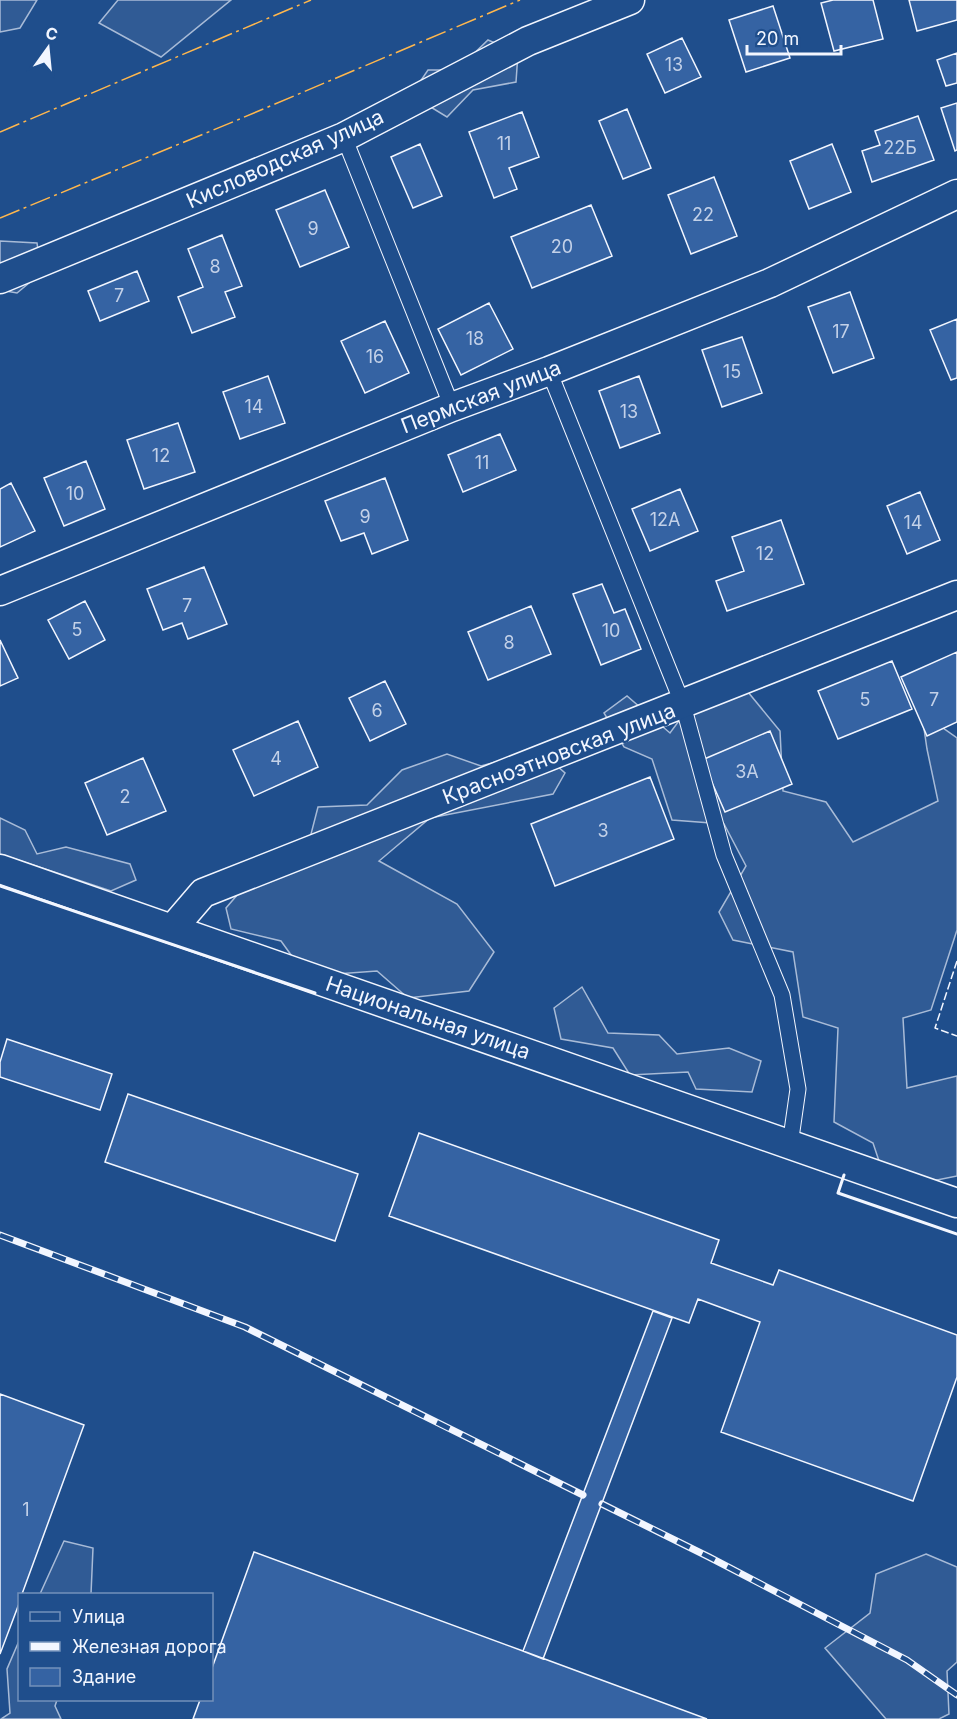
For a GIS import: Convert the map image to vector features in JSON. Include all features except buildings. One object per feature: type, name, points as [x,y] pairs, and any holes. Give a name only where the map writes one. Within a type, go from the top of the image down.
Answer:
[{"type":"street","name":"Кисловодская улица","points":[[0,279],[345,137],[528,41],[630,0]]},
{"type":"street","name":"Пермская улица","points":[[0,591],[452,407],[549,372],[770,283],[957,194]]},
{"type":"street","name":"Красноэтновская улица","points":[[173,928],[203,893],[957,595]]},
{"type":"street","name":"Национальная улица","points":[[0,868],[957,1203]]},
{"type":"lane","points":[[345,137],[452,407]]},
{"type":"lane","points":[[549,372],[683,705],[724,855],[782,995],[798,1089],[790,1145]]},
{"type":"shaded area","points":[[0,0],[37,0],[20,28],[0,32]]},
{"type":"shaded area","points":[[118,0],[231,0],[161,57],[99,23]]},
{"type":"shaded area","points":[[488,40],[518,53],[516,82],[473,90],[447,117],[411,95],[428,70],[457,70]]},
{"type":"shaded area","points":[[0,241],[37,243],[41,273],[17,293],[0,290]]},
{"type":"shaded area","points":[[734,675],[780,731],[783,791],[826,802],[853,842],[938,801],[927,749],[917,681],[936,723],[957,738],[957,930],[931,1010],[903,1018],[907,1088],[957,1076],[957,1176],[932,1181],[880,1164],[873,1143],[834,1122],[838,1028],[803,1017],[793,952],[733,940],[719,912],[746,866],[724,824],[672,820],[652,759],[624,747],[604,713],[627,696],[670,733],[707,683]]},
{"type":"shaded area","points":[[539,750],[565,773],[553,794],[430,818],[379,861],[457,904],[494,952],[469,991],[408,998],[377,971],[336,974],[294,959],[281,941],[231,929],[226,908],[276,850],[310,838],[318,807],[367,805],[402,770],[447,754],[481,766]]},
{"type":"shaded area","points":[[0,818],[25,830],[37,854],[66,847],[130,864],[136,880],[111,891],[0,854]]},
{"type":"shaded area","points":[[582,987],[608,1033],[659,1035],[677,1054],[729,1048],[761,1061],[752,1092],[696,1089],[688,1072],[630,1075],[613,1048],[561,1039],[554,1008]]},
{"type":"shaded area","points":[[64,1541],[93,1548],[91,1593],[40,1593]]},
{"type":"shaded area","points":[[926,1554],[957,1567],[957,1662],[947,1671],[949,1714],[939,1719],[886,1719],[825,1648],[870,1613],[876,1574]]},
{"type":"shaded area","points":[[18,1643],[18,1701],[57,1701],[55,1706],[61,1719],[1,1719],[10,1713],[7,1669]]},
{"type":"railway","points":[[0,1235],[245,1327],[583,1495]]},
{"type":"railway","points":[[602,1504],[907,1660],[957,1695]]},
{"type":"fence","points":[[957,961],[935,1028],[957,1036]]},
{"type":"wall","points":[[0,886],[315,993]]},
{"type":"wall","points":[[844,1175],[838,1193],[957,1234]]},
{"type":"power","points":[[0,132],[311,0]]},
{"type":"power","points":[[0,218],[520,0]]}]
